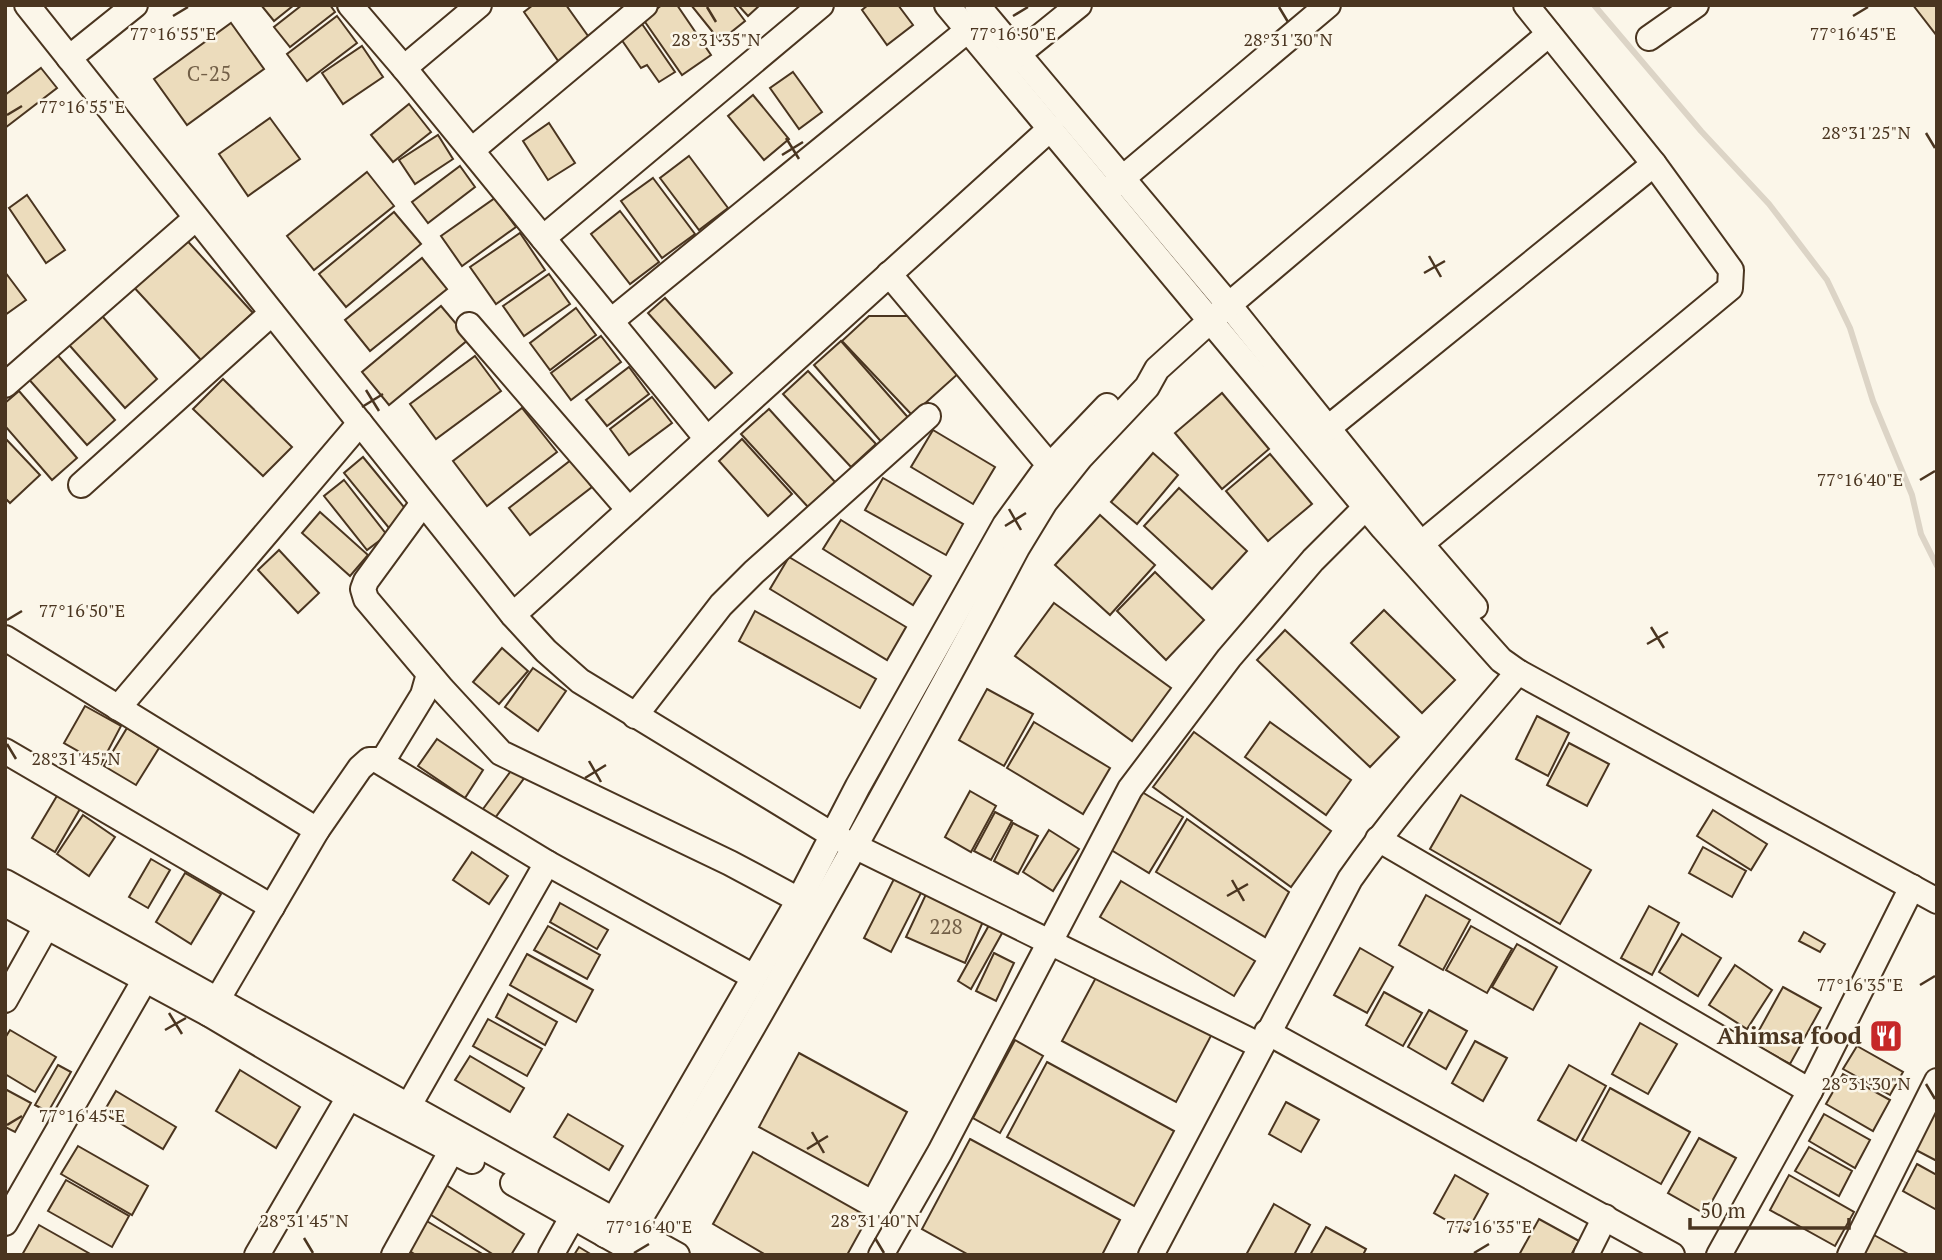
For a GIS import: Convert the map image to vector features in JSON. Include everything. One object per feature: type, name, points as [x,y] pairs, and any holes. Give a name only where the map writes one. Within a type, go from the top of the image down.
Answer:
[{"type":"street","points":[[27,5],[513,615],[545,651],[580,681],[844,841],[1050,942],[1264,1039],[1605,1217],[1672,1255]]},
{"type":"street","points":[[69,58],[135,5]]},
{"type":"street","points":[[350,5],[472,150],[707,439]]},
{"type":"street","points":[[404,68],[479,5]]},
{"type":"street","points":[[472,150],[645,5]]},
{"type":"street","points":[[543,237],[821,5]]},
{"type":"street","points":[[947,5],[968,30],[1010,61],[1320,434],[1414,550],[1479,636],[1501,660],[1518,673],[1937,901]]},
{"type":"street","points":[[977,5],[1051,128],[1113,186]]},
{"type":"street","points":[[1010,61],[1079,5]]},
{"type":"street","points":[[1113,186],[1328,5]]},
{"type":"street","points":[[1414,550],[1730,288],[1731,270],[1654,164],[1526,5]]},
{"type":"street","points":[[1649,38],[1696,5]]},
{"type":"street","points":[[611,321],[968,30]]},
{"type":"street","points":[[624,1237],[750,1033],[844,841],[1045,502],[1080,458],[1147,387],[1157,369],[1549,34]]},
{"type":"street","points":[[513,615],[1051,128]]},
{"type":"street","points":[[1320,434],[1654,164]]},
{"type":"street","points":[[5,386],[196,218]]},
{"type":"street","points":[[889,274],[1050,466]]},
{"type":"street","points":[[81,485],[272,313]]},
{"type":"street","points":[[469,326],[629,510]]},
{"type":"street","points":[[624,1237],[754,977],[799,900],[844,841],[858,786],[1005,525],[1050,466],[1134,379],[1157,369]]},
{"type":"street","points":[[635,716],[722,605],[754,572],[928,416]]},
{"type":"street","points":[[118,708],[360,423]]},
{"type":"street","points":[[1320,434],[1366,506],[1522,658],[1937,886]]},
{"type":"street","points":[[423,503],[366,581],[363,589],[366,598],[479,732],[501,753],[730,863],[799,900]]},
{"type":"street","points":[[881,1255],[940,1152],[1130,789],[1229,658],[1313,560],[1366,506]]},
{"type":"street","points":[[5,638],[317,830]]},
{"type":"street","points":[[1152,1255],[1350,879],[1378,839],[1518,673]]},
{"type":"street","points":[[382,762],[423,695],[429,674]]},
{"type":"street","points":[[5,751],[272,907]]},
{"type":"street","points":[[213,1007],[317,830],[360,768],[369,761],[377,760],[547,863],[754,977]]},
{"type":"street","points":[[1378,839],[1810,1091]]},
{"type":"street","points":[[403,1114],[547,863]]},
{"type":"street","points":[[5,882],[149,972],[624,1237]]},
{"type":"street","points":[[1718,1255],[1810,1091],[1912,887]]},
{"type":"street","points":[[5,904],[46,927],[149,972]]},
{"type":"street","points":[[5,1000],[46,927]]},
{"type":"street","points":[[5,1223],[149,972]]},
{"type":"street","points":[[213,1007],[349,1097],[403,1114],[452,1150],[573,1216],[677,1255]]},
{"type":"street","points":[[1850,1255],[1937,1081]]},
{"type":"street","points":[[257,1255],[349,1097]]},
{"type":"street","points":[[394,1255],[452,1150]]},
{"type":"street","points":[[551,1255],[573,1216]]},
{"type":"street","points":[[1586,1255],[1605,1217]]},
{"type":"building","points":[[261,5],[294,5],[274,21]]},
{"type":"building","points":[[302,5],[330,5],[335,12],[290,47],[274,27]]},
{"type":"building","points":[[533,5],[566,5],[593,43],[561,65],[524,12]]},
{"type":"building","points":[[662,5],[677,5],[711,55],[682,75],[643,19]]},
{"type":"building","points":[[691,5],[733,5],[745,21],[720,41]]},
{"type":"building","points":[[738,5],[760,5],[748,16]]},
{"type":"building","points":[[868,5],[898,5],[913,25],[887,45],[862,10]]},
{"type":"building","points":[[1913,5],[1937,5],[1937,36]]},
{"type":"building","points":[[337,16],[357,43],[307,81],[287,54]]},
{"type":"building","points":[[640,21],[675,72],[659,82],[647,65],[641,68],[619,36]]},
{"type":"building","points":[[231,23],[264,69],[187,125],[154,79]]},
{"type":"building","points":[[362,46],[383,77],[343,104],[322,73]]},
{"type":"building","points":[[41,68],[57,88],[5,128],[5,95]]},
{"type":"building","points":[[793,72],[822,112],[799,129],[770,88]]},
{"type":"building","points":[[753,95],[789,139],[764,160],[728,116]]},
{"type":"building","points":[[409,104],[431,132],[393,162],[371,135]]},
{"type":"building","points":[[270,118],[300,159],[248,196],[219,154]]},
{"type":"building","points":[[549,123],[575,163],[548,180],[523,141]]},
{"type":"building","points":[[438,135],[453,159],[415,184],[399,160]]},
{"type":"building","points":[[689,156],[728,208],[699,230],[660,178]]},
{"type":"building","points":[[460,166],[475,187],[428,223],[412,202]]},
{"type":"building","points":[[367,172],[394,206],[314,270],[287,236]]},
{"type":"building","points":[[653,178],[695,234],[662,258],[621,201]]},
{"type":"building","points":[[27,195],[65,250],[46,263],[9,208]]},
{"type":"building","points":[[495,198],[516,227],[462,266],[441,236]]},
{"type":"building","points":[[620,211],[659,262],[630,284],[591,234]]},
{"type":"building","points":[[394,212],[421,244],[346,307],[319,274]]},
{"type":"building","points":[[520,233],[545,270],[496,304],[470,267]]},
{"type":"building","points":[[182,235],[253,313],[201,360],[130,283]]},
{"type":"building","points":[[422,258],[447,289],[370,351],[345,320]]},
{"type":"building","points":[[5,272],[26,300],[5,315]]},
{"type":"building","points":[[549,274],[570,304],[524,336],[503,306]]},
{"type":"building","points":[[665,298],[732,373],[715,388],[648,313]]},
{"type":"building","points":[[441,306],[469,339],[389,405],[362,372]]},
{"type":"building","points":[[576,308],[596,335],[550,370],[530,343]]},
{"type":"building","points":[[96,309],[157,379],[125,408],[63,338]]},
{"type":"building","points":[[869,316],[911,316],[960,372],[912,415],[842,341]]},
{"type":"building","points":[[601,336],[621,362],[571,400],[551,373]]},
{"type":"building","points":[[841,341],[912,422],[885,446],[814,365]]},
{"type":"building","points":[[54,351],[115,420],[87,445],[26,376]]},
{"type":"building","points":[[475,356],[501,391],[436,439],[410,404]]},
{"type":"building","points":[[629,367],[649,394],[607,426],[586,400]]},
{"type":"building","points":[[808,371],[876,444],[851,467],[783,394]]},
{"type":"building","points":[[223,379],[292,447],[263,476],[193,409]]},
{"type":"building","points":[[19,391],[77,458],[52,480],[5,426],[5,403]]},
{"type":"building","points":[[1222,393],[1269,449],[1222,489],[1175,433]]},
{"type":"building","points":[[652,397],[672,423],[629,455],[610,429]]},
{"type":"building","points":[[522,408],[557,452],[487,506],[453,461]]},
{"type":"building","points":[[769,409],[835,482],[808,507],[741,434]]},
{"type":"building","points":[[933,430],[995,467],[973,504],[911,467]]},
{"type":"building","points":[[5,438],[40,475],[10,503],[5,498]]},
{"type":"building","points":[[742,439],[792,494],[768,516],[719,461]]},
{"type":"building","points":[[1153,453],[1178,475],[1137,524],[1111,502]]},
{"type":"building","points":[[1270,454],[1312,504],[1268,541],[1226,491]]},
{"type":"building","points":[[363,457],[408,512],[389,528],[344,473]]},
{"type":"building","points":[[571,460],[592,487],[530,535],[509,508]]},
{"type":"building","points":[[883,478],[963,524],[946,555],[865,510]]},
{"type":"building","points":[[344,480],[387,535],[367,550],[324,496]]},
{"type":"building","points":[[1179,488],[1247,551],[1212,589],[1144,526]]},
{"type":"building","points":[[320,512],[368,555],[350,576],[302,533]]},
{"type":"building","points":[[1100,515],[1155,565],[1110,615],[1055,565]]},
{"type":"building","points":[[841,520],[931,576],[913,605],[823,549]]},
{"type":"building","points":[[279,550],[319,593],[298,613],[258,570]]},
{"type":"building","points":[[789,557],[906,627],[887,660],[770,589]]},
{"type":"building","points":[[1155,572],[1204,620],[1166,660],[1117,611]]},
{"type":"building","points":[[1054,603],[1171,688],[1132,741],[1015,656]]},
{"type":"building","points":[[1384,610],[1455,680],[1422,713],[1351,643]]},
{"type":"building","points":[[755,611],[876,679],[860,708],[739,641]]},
{"type":"building","points":[[1285,630],[1399,737],[1370,767],[1257,660]]},
{"type":"building","points":[[502,648],[528,671],[499,704],[473,682]]},
{"type":"building","points":[[533,668],[566,691],[538,731],[505,707]]},
{"type":"building","points":[[987,689],[1033,714],[1004,766],[959,740]]},
{"type":"building","points":[[85,706],[121,726],[101,764],[64,743]]},
{"type":"building","points":[[1537,716],[1569,733],[1548,776],[1516,759]]},
{"type":"building","points":[[1034,722],[1110,768],[1083,814],[1007,768]]},
{"type":"building","points":[[1270,722],[1351,780],[1326,815],[1245,757]]},
{"type":"building","points":[[127,728],[159,748],[136,785],[104,766]]},
{"type":"building","points":[[1194,732],[1331,831],[1291,887],[1153,787]]},
{"type":"building","points":[[437,739],[483,770],[465,798],[418,766]]},
{"type":"building","points":[[1569,743],[1609,764],[1587,806],[1547,785]]},
{"type":"building","points":[[513,768],[525,777],[495,818],[483,809]]},
{"type":"building","points":[[61,789],[84,802],[55,852],[32,838]]},
{"type":"building","points":[[970,791],[996,806],[971,852],[945,837]]},
{"type":"building","points":[[1142,792],[1183,817],[1149,873],[1108,848]]},
{"type":"building","points":[[1461,795],[1591,870],[1560,924],[1430,849]]},
{"type":"building","points":[[1713,810],[1767,844],[1751,870],[1697,836]]},
{"type":"building","points":[[995,812],[1012,821],[991,860],[974,851]]},
{"type":"building","points":[[83,815],[115,837],[89,876],[57,854]]},
{"type":"building","points":[[1187,819],[1289,892],[1265,937],[1156,872]]},
{"type":"building","points":[[1013,823],[1038,836],[1018,874],[994,861]]},
{"type":"building","points":[[1049,830],[1079,849],[1053,891],[1023,872]]},
{"type":"building","points":[[1703,847],[1746,871],[1732,897],[1689,873]]},
{"type":"building","points":[[472,852],[508,876],[489,904],[453,880]]},
{"type":"building","points":[[151,859],[170,870],[148,908],[129,897]]},
{"type":"building","points":[[185,873],[221,894],[191,944],[156,922]]},
{"type":"building","points":[[897,873],[924,887],[891,952],[864,938]]},
{"type":"building","points":[[1121,881],[1255,961],[1234,996],[1100,917]]},
{"type":"building","points":[[928,890],[985,917],[965,963],[906,937]]},
{"type":"building","points":[[1426,895],[1470,920],[1443,970],[1399,945]]},
{"type":"building","points":[[560,903],[608,930],[597,949],[550,922]]},
{"type":"building","points":[[1649,906],[1679,923],[1652,975],[1621,958]]},
{"type":"building","points":[[993,918],[1006,926],[971,989],[958,981]]},
{"type":"building","points":[[548,926],[600,955],[587,979],[534,950]]},
{"type":"building","points":[[1471,926],[1512,949],[1487,993],[1446,970]]},
{"type":"building","points":[[1804,932],[1825,944],[1820,952],[1799,941]]},
{"type":"building","points":[[1682,934],[1721,958],[1698,996],[1659,972]]},
{"type":"building","points":[[1517,944],[1557,967],[1533,1010],[1492,987]]},
{"type":"building","points":[[1360,948],[1393,967],[1367,1013],[1334,995]]},
{"type":"building","points":[[994,953],[1014,963],[996,1001],[976,991]]},
{"type":"building","points":[[527,954],[593,990],[576,1022],[510,985]]},
{"type":"building","points":[[1735,965],[1772,990],[1747,1029],[1709,1005]]},
{"type":"building","points":[[1100,970],[1213,1032],[1176,1102],[1062,1041]]},
{"type":"building","points":[[1783,987],[1821,1008],[1790,1064],[1752,1043]]},
{"type":"building","points":[[1384,992],[1422,1013],[1403,1046],[1366,1025]]},
{"type":"building","points":[[508,994],[557,1022],[545,1045],[496,1017]]},
{"type":"building","points":[[1429,1010],[1467,1031],[1446,1069],[1408,1047]]},
{"type":"building","points":[[488,1019],[542,1049],[527,1076],[473,1046]]},
{"type":"building","points":[[1640,1023],[1677,1044],[1648,1094],[1612,1074]]},
{"type":"building","points":[[10,1030],[56,1057],[35,1092],[5,1074],[5,1038]]},
{"type":"building","points":[[1015,1040],[1043,1056],[1000,1133],[973,1118]]},
{"type":"building","points":[[1475,1041],[1507,1058],[1483,1101],[1452,1083]]},
{"type":"building","points":[[1857,1046],[1903,1072],[1890,1095],[1843,1069]]},
{"type":"building","points":[[799,1053],[907,1112],[868,1186],[759,1127]]},
{"type":"building","points":[[470,1056],[524,1088],[510,1112],[455,1080]]},
{"type":"building","points":[[1047,1062],[1174,1131],[1134,1206],[1007,1137]]},
{"type":"building","points":[[58,1065],[71,1072],[48,1112],[35,1105]]},
{"type":"building","points":[[1569,1065],[1606,1086],[1576,1141],[1538,1120]]},
{"type":"building","points":[[240,1070],[300,1107],[276,1148],[216,1111]]},
{"type":"building","points":[[1843,1074],[1890,1100],[1873,1131],[1826,1104]]},
{"type":"building","points":[[1610,1088],[1690,1132],[1661,1184],[1582,1140]]},
{"type":"building","points":[[5,1089],[31,1103],[15,1132],[5,1127]]},
{"type":"building","points":[[116,1091],[176,1127],[163,1149],[103,1113]]},
{"type":"building","points":[[1286,1102],[1319,1120],[1301,1152],[1269,1134]]},
{"type":"building","points":[[1937,1109],[1937,1161],[1914,1149]]},
{"type":"building","points":[[568,1114],[623,1146],[609,1170],[554,1137]]},
{"type":"building","points":[[1824,1114],[1870,1140],[1855,1168],[1809,1141]]},
{"type":"building","points":[[1699,1138],[1736,1158],[1705,1214],[1668,1193]]},
{"type":"building","points":[[970,1139],[1120,1220],[1102,1255],[969,1255],[922,1229]]},
{"type":"building","points":[[78,1146],[148,1186],[132,1215],[61,1174]]},
{"type":"building","points":[[1809,1147],[1852,1171],[1839,1196],[1795,1171]]},
{"type":"building","points":[[753,1152],[868,1217],[847,1255],[766,1255],[713,1224]]},
{"type":"building","points":[[1917,1164],[1937,1175],[1937,1210],[1903,1191]]},
{"type":"building","points":[[1455,1175],[1488,1194],[1467,1232],[1434,1213]]},
{"type":"building","points":[[1789,1175],[1854,1212],[1835,1246],[1770,1210]]},
{"type":"building","points":[[66,1180],[129,1216],[112,1247],[48,1211]]},
{"type":"building","points":[[446,1185],[524,1234],[511,1255],[494,1255],[428,1213]]},
{"type":"building","points":[[1274,1204],[1310,1225],[1294,1255],[1246,1255]]},
{"type":"building","points":[[1539,1219],[1579,1241],[1571,1255],[1519,1255]]},
{"type":"building","points":[[425,1220],[484,1255],[416,1255],[408,1250]]},
{"type":"building","points":[[39,1225],[92,1255],[22,1255]]},
{"type":"building","points":[[1326,1227],[1366,1249],[1363,1255],[1310,1255]]},
{"type":"building","points":[[1874,1235],[1910,1255],[1862,1255]]},
{"type":"building","points":[[579,1247],[592,1255],[574,1255]]},
{"type":"waterway","points":[[1594,5],[1701,131],[1769,204],[1827,280],[1850,328],[1873,401],[1912,495],[1921,534],[1937,566]]},
{"type":"place","name":"Ahimsa food","points":[[1886,1036]]}]
